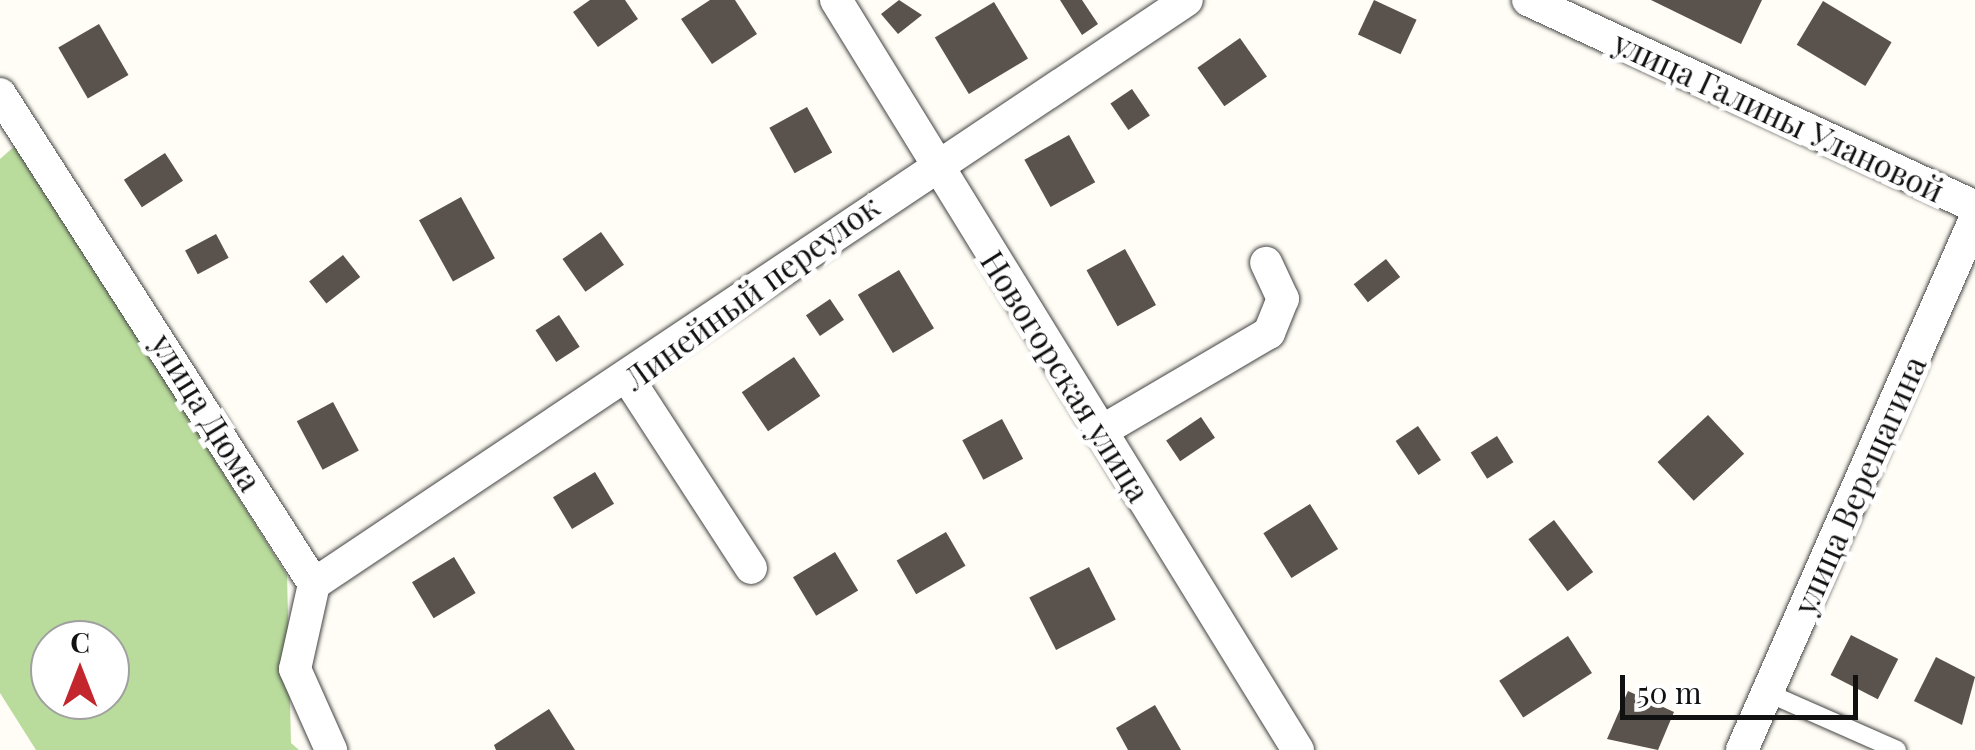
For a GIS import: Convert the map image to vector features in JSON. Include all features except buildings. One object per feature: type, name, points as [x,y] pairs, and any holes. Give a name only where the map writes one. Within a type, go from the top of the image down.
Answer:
[{"type":"street","name":"Новогорская улица","points":[[836,0],[932,162],[1298,750]]},
{"type":"street","name":"Линейный переулок","points":[[314,584],[630,380],[932,162],[1187,0]]},
{"type":"street","name":"улица Галины Улановой","points":[[1528,0],[1975,208]]},
{"type":"street","name":"улица Дюма","points":[[0,94],[314,584]]},
{"type":"street","name":"улица Верещагина","points":[[1742,750],[1975,219]]},
{"type":"street","points":[[1100,432],[1268,333],[1283,299],[1266,263]]},
{"type":"street","points":[[630,380],[751,568]]},
{"type":"street","points":[[314,584],[295,670],[331,750]]},
{"type":"lane","points":[[1768,694],[1897,750]]},
{"type":"green space","points":[[17,144],[287,575],[291,743],[299,750],[36,750],[0,693],[0,159]]}]
